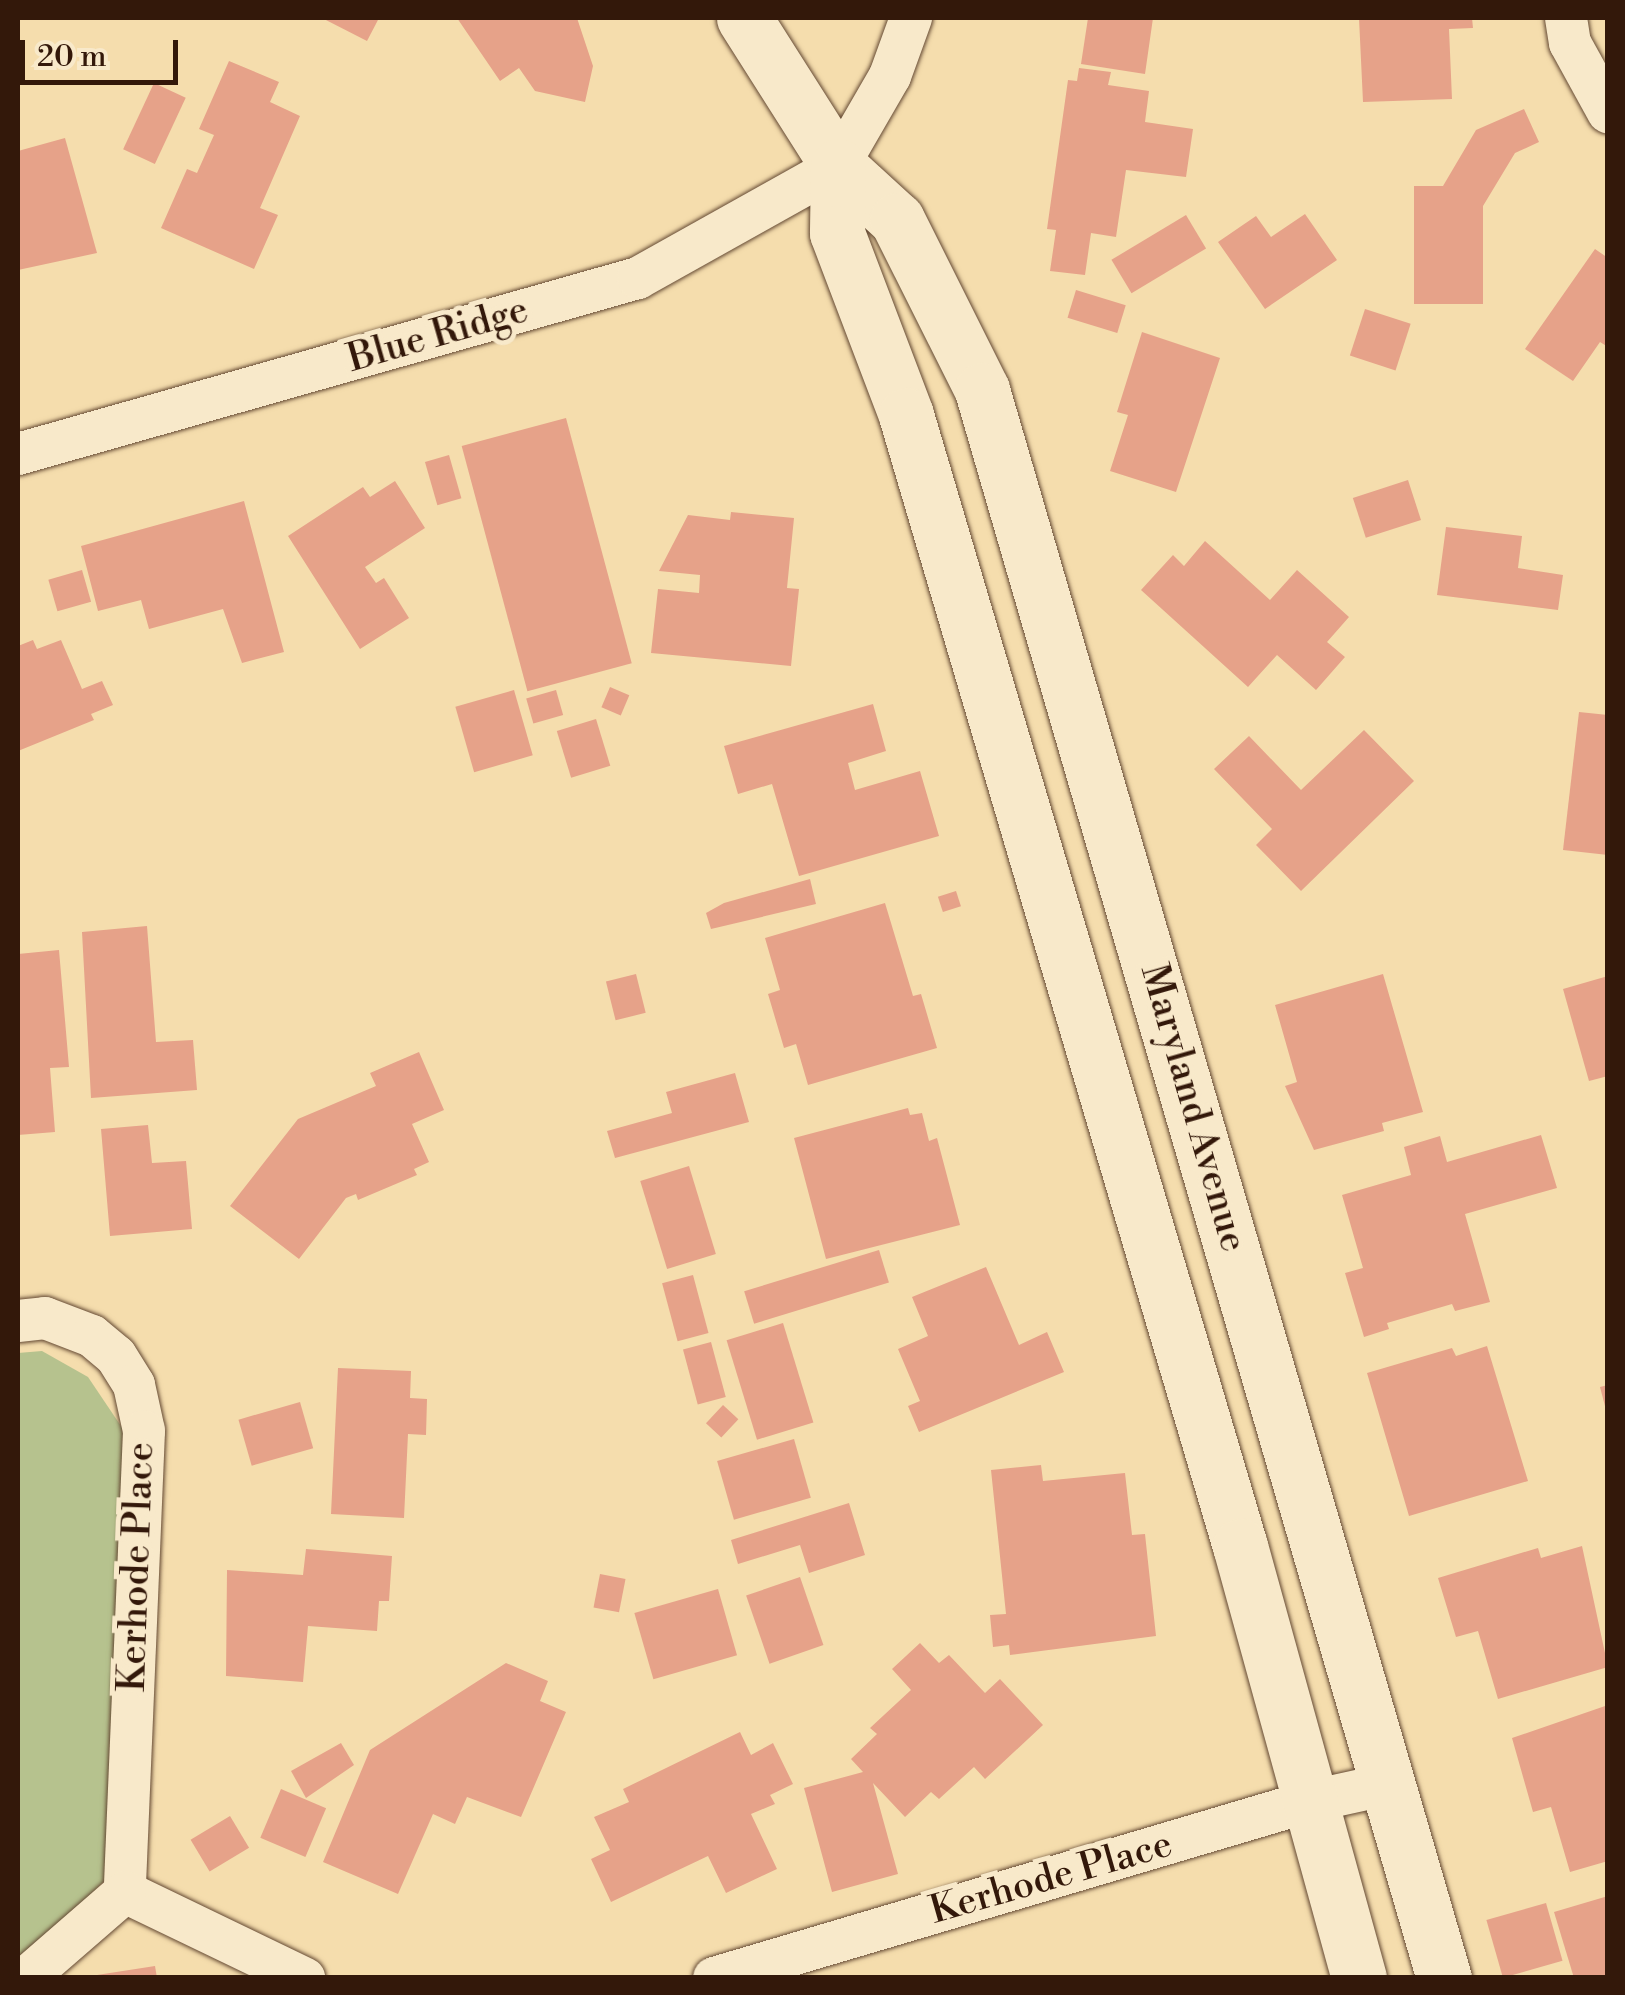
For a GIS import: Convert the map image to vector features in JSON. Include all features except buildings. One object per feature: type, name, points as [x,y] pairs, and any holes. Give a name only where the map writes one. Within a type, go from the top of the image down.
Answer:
[{"type":"street","name":"Maryland Avenue","points":[[744,18],[838,166],[897,220],[982,390],[1444,1978]]},
{"type":"street","points":[[838,166],[890,76],[911,18]]},
{"type":"street","points":[[1566,18],[1570,43],[1608,112]]},
{"type":"street","name":"Maryland Avenue","points":[[838,166],[837,233],[866,319],[906,415],[1240,1546],[1307,1802],[1359,1978]]},
{"type":"street","name":"Blue Ridge","points":[[18,454],[638,278],[838,166]]},
{"type":"street","points":[[906,415],[982,390]]},
{"type":"street","name":"Kerhode Place","points":[[18,1321],[45,1318],[92,1336],[116,1356],[134,1384],[144,1431],[125,1892]]},
{"type":"street","name":"Kerhode Place","points":[[714,1978],[1307,1802],[1390,1784]]},
{"type":"street","points":[[26,1978],[125,1892],[304,1978]]},
{"type":"green space","points":[[42,1351],[88,1377],[127,1435],[104,1881],[18,1968],[18,1353]]}]
